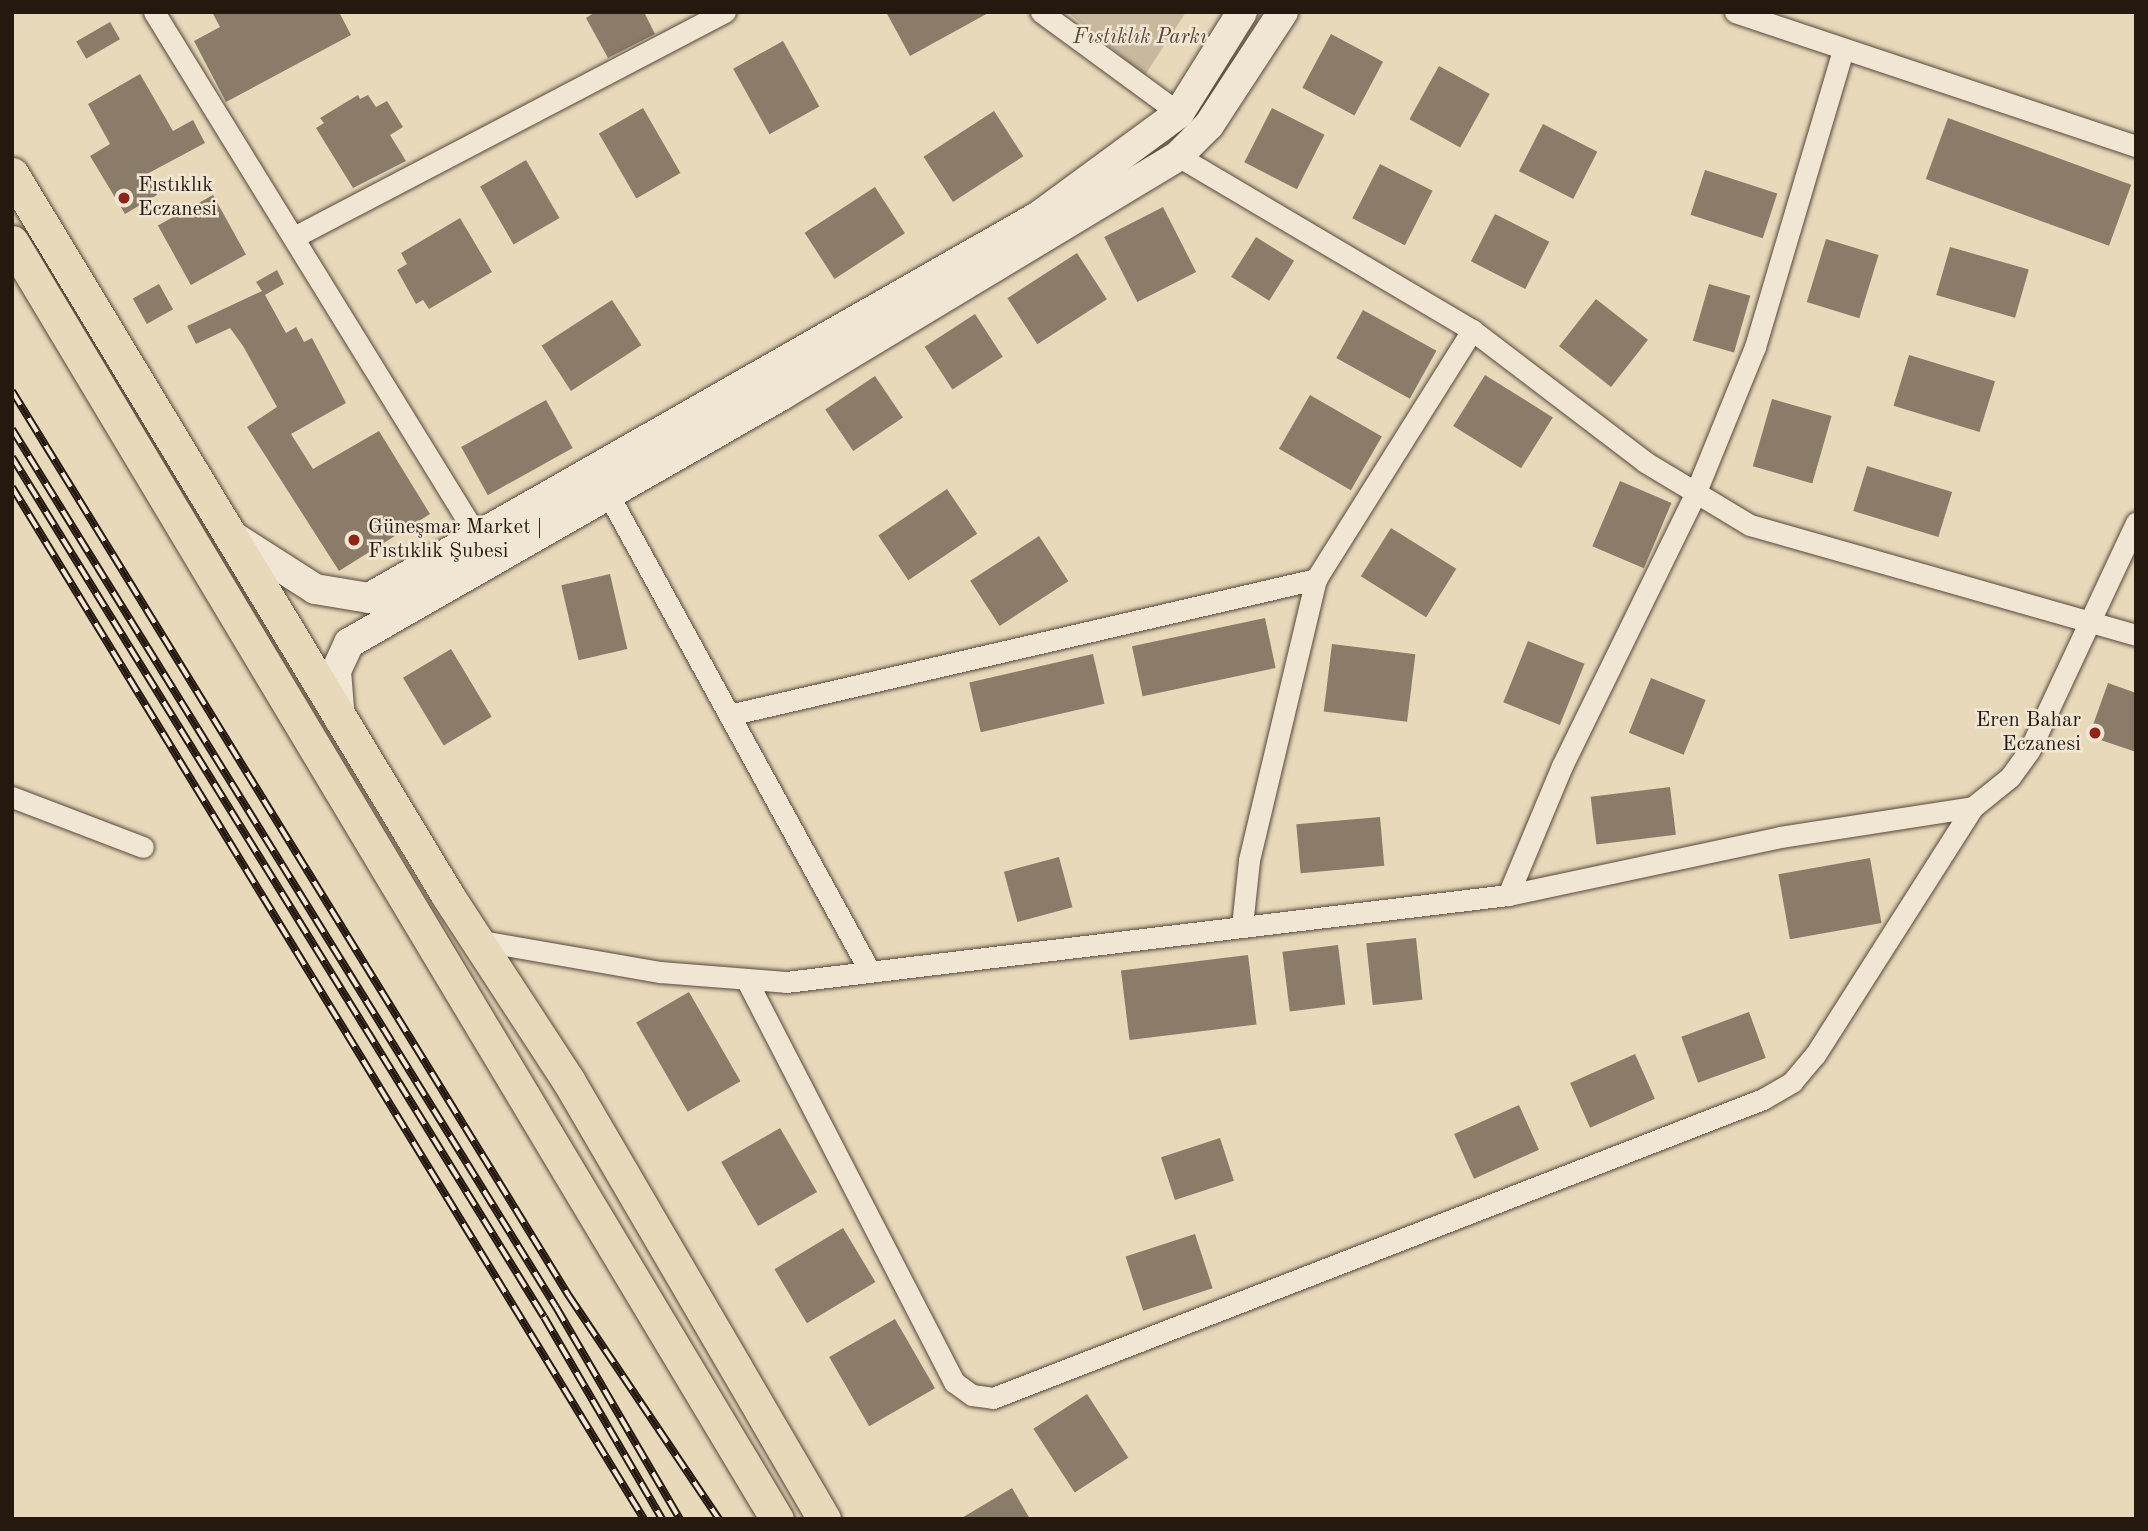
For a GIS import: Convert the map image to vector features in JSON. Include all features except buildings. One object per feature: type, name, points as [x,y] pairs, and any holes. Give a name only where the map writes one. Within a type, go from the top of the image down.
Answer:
[{"type":"main road","points":[[12,174],[340,720],[476,940],[568,1080],[824,1519]]},
{"type":"main road","points":[[12,242],[777,1519]]},
{"type":"street","points":[[154,12],[296,236],[477,536]]},
{"type":"street","points":[[296,236],[725,12]]},
{"type":"street","points":[[1041,12],[1178,113]]},
{"type":"street","points":[[226,532],[316,589],[369,598],[1039,216],[1178,113],[1242,12]]},
{"type":"street","points":[[340,720],[336,671],[349,643],[608,494],[1178,156],[1209,125],[1283,12]]},
{"type":"street","points":[[1735,12],[2136,146]]},
{"type":"street","points":[[1508,895],[1562,766],[1695,494],[1755,347],[1843,50]]},
{"type":"street","points":[[1178,156],[1472,330],[1695,494],[1749,525],[2091,619],[2136,635]]},
{"type":"street","points":[[1242,926],[1249,860],[1316,579],[1472,330]]},
{"type":"street","points":[[608,494],[869,970]]},
{"type":"street","points":[[746,979],[954,1382],[972,1395],[993,1398],[1763,1100],[1792,1082],[1815,1055],[1973,807],[2010,777],[2030,749],[2136,523]]},
{"type":"street","points":[[729,715],[1316,579]]},
{"type":"street","points":[[12,797],[143,847]]},
{"type":"street","points":[[476,940],[660,972],[786,982],[1508,895],[1780,837],[1973,807]]},
{"type":"green space","name":"Fıstıklık Parkı","points":[[1067,12],[1186,12],[1145,75]]},
{"type":"railway","points":[[12,391],[569,1296],[719,1519]]},
{"type":"railway","points":[[12,429],[556,1307],[680,1519]]},
{"type":"railway","points":[[12,457],[544,1317],[662,1519]]},
{"type":"railway","points":[[12,487],[644,1519]]},
{"type":"place","name":"Fıstıklık Eczanesi","points":[[124,198]]},
{"type":"place","name":"Güneşmar Market | Fıstıklık Şubesi","points":[[354,540]]},
{"type":"place","name":"Eren Bahar Eczanesi","points":[[2095,733]]}]
